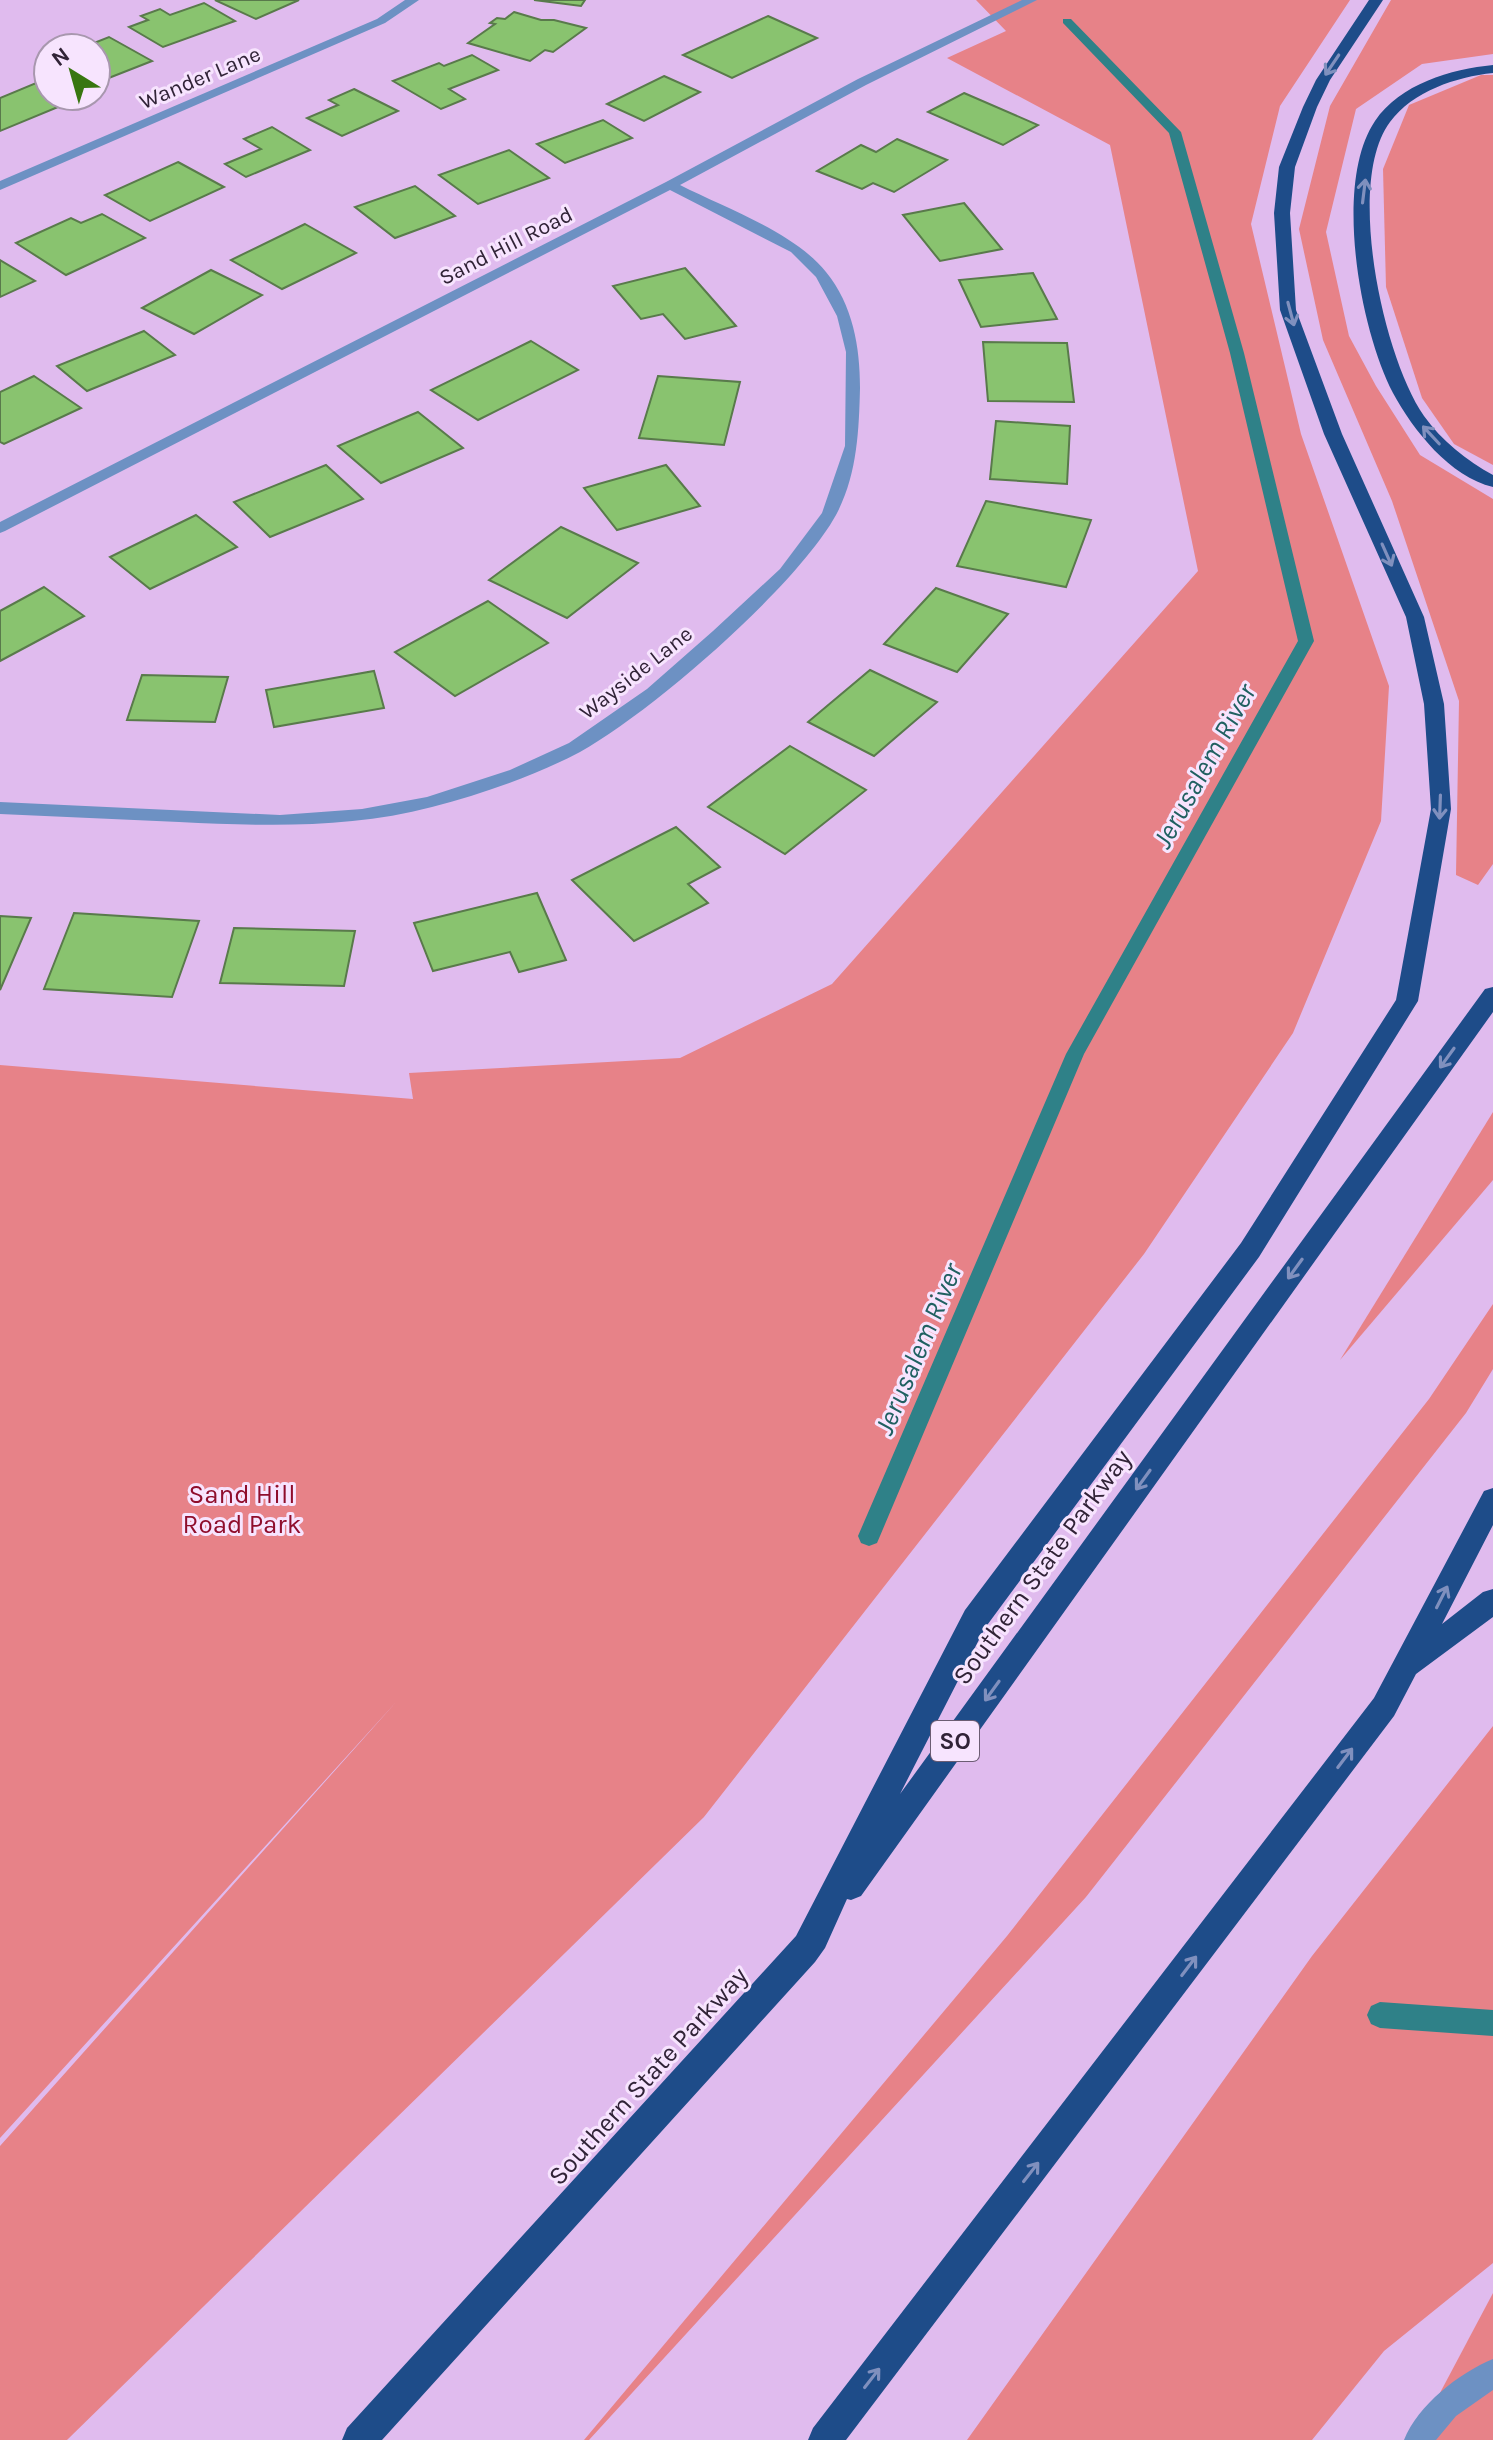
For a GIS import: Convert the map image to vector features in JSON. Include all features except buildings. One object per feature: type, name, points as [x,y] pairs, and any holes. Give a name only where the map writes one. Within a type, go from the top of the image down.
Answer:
[{"type":"highway","points":[[804,1951],[975,1619],[1250,1250],[1407,1001],[1441,809],[1434,704],[1415,617],[1333,434],[1288,310],[1282,213],[1287,167],[1310,107],[1323,80],[1376,0]]},
{"type":"highway","points":[[1493,69],[1451,78],[1403,99],[1380,125],[1367,163],[1362,208],[1366,279],[1390,366],[1407,401],[1433,438],[1478,475],[1493,482]]},
{"type":"highway","name":"Southern State Parkway","points":[[359,2440],[804,1951],[1493,995]]},
{"type":"highway","points":[[825,2440],[1384,1707],[1493,1499]]},
{"type":"highway","points":[[1407,1667],[1493,1601]]},
{"type":"street","name":"Wander Lane","points":[[0,186],[368,27],[413,0]]},
{"type":"street","name":"Sand Hill Road","points":[[0,528],[670,185],[862,82],[1031,0]]},
{"type":"street","name":"Wayside Lane","points":[[0,808],[280,821],[362,815],[429,802],[516,774],[575,747],[653,693],[719,635],[785,572],[829,514],[852,446],[853,352],[844,316],[837,302],[822,275],[796,249],[670,185]]},
{"type":"street","points":[[1418,2440],[1446,2406],[1493,2373]]},
{"type":"green space","name":"Sand Hill Road Park","points":[[976,0],[1350,0],[1280,106],[1251,224],[1301,434],[1389,686],[1381,821],[1293,1033],[1144,1254],[704,1817],[67,2440],[0,2440],[0,2146],[397,1701],[0,2138],[0,1065],[413,1099],[409,1073],[680,1058],[832,984],[1198,571],[1110,145],[947,58],[1006,31]]},
{"type":"green space","points":[[1391,0],[1493,0],[1493,54],[1422,64],[1356,109],[1326,232],[1349,336],[1376,386],[1420,455],[1493,499],[1493,864],[1478,885],[1456,875],[1459,701],[1392,501],[1323,340],[1299,229],[1330,106]]},
{"type":"green space","points":[[1481,75],[1493,75],[1493,465],[1454,444],[1422,398],[1386,287],[1383,169],[1409,105]]},
{"type":"green space","points":[[1493,1112],[1493,1180],[1340,1360]]},
{"type":"green space","points":[[1493,1304],[1493,1369],[1466,1413],[1086,1897],[589,2440],[584,2440],[1007,1936],[1429,1399]]},
{"type":"green space","points":[[1493,1726],[1493,2263],[1384,2351],[1312,2440],[967,2440],[1312,1956]]},
{"type":"green space","points":[[1493,2293],[1493,2440],[1415,2440]]},
{"type":"waterway","name":"Jerusalem River","points":[[869,1536],[1075,1054],[1306,641],[1237,353],[1175,132],[1067,21]]},
{"type":"waterway","name":"Jerusalem River","points":[[1380,2015],[1493,2023]]}]
